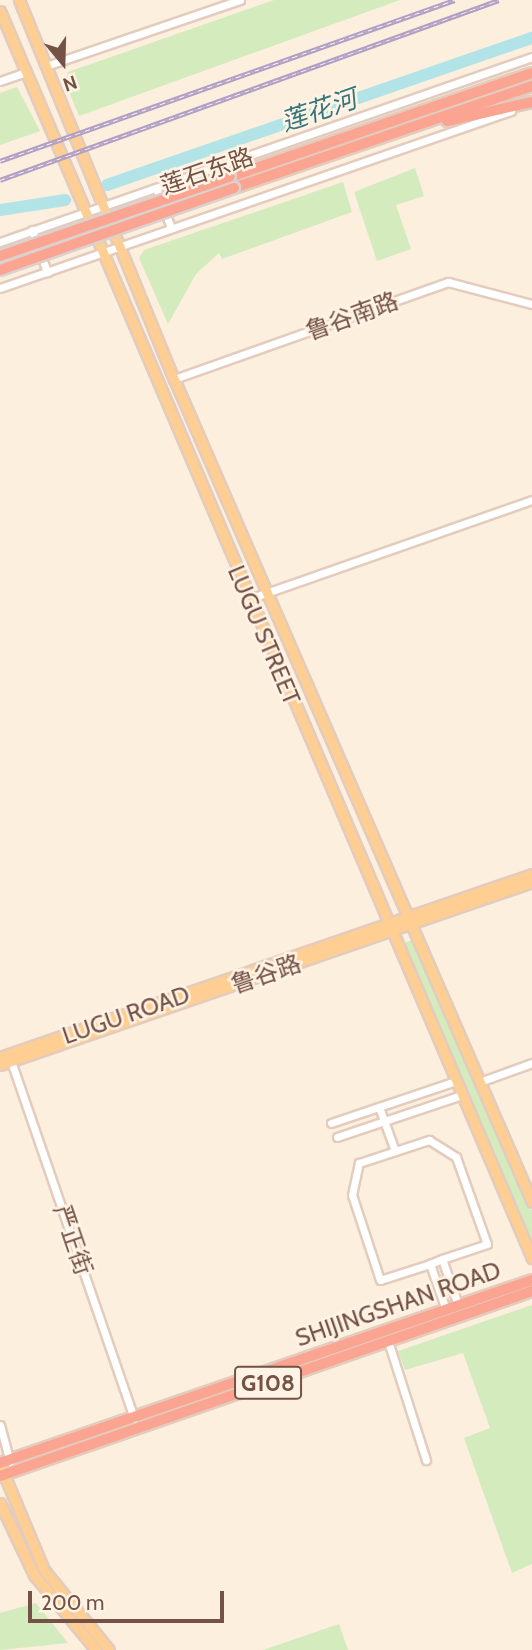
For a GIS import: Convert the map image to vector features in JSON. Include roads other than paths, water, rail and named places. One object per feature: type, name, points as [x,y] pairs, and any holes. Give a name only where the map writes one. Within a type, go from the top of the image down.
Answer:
[{"type":"highway","points":[[0,270],[532,73]]},
{"type":"highway","points":[[0,256],[397,132],[532,86]]},
{"type":"highway","points":[[397,132],[532,103]]},
{"type":"highway","name":"SHIJINGSHAN ROAD","points":[[1,1470],[12,1459],[532,1280]]},
{"type":"highway","name":"SHIJINGSHAN ROAD","points":[[1,1470],[532,1291]]},
{"type":"main road","name":"LUGU STREET","points":[[19,0],[101,208],[482,1080],[532,1202]]},
{"type":"main road","name":"LUGU STREET","points":[[1,16],[82,214],[532,1258]]},
{"type":"main road","points":[[62,163],[74,167],[81,157]]},
{"type":"main road","name":"鲁谷路","points":[[0,1066],[390,928],[532,874]]},
{"type":"main road","name":"鲁谷路","points":[[412,920],[532,882]]},
{"type":"main road","name":"LUGU ROAD","points":[[0,1057],[390,928]]},
{"type":"main road","points":[[1,1470],[44,1570],[109,1650]]},
{"type":"main road","points":[[0,1503],[34,1575],[96,1650]]},
{"type":"street","points":[[46,66],[240,0]]},
{"type":"street","name":"莲石东路","points":[[0,242],[532,57]]},
{"type":"street","points":[[0,81],[26,72]]},
{"type":"street","name":"莲石东路","points":[[0,288],[532,103]]},
{"type":"street","points":[[156,188],[171,228]]},
{"type":"street","points":[[32,230],[47,271]]},
{"type":"street","name":"鲁谷南路","points":[[174,379],[448,282],[532,304]]},
{"type":"street","points":[[249,599],[532,499]]},
{"type":"street","name":"严正街","points":[[11,1061],[134,1418]]},
{"type":"street","points":[[482,1080],[532,1063]]},
{"type":"street","points":[[331,1123],[456,1081]]},
{"type":"street","points":[[337,1137],[462,1095]]},
{"type":"street","points":[[379,1107],[395,1152]]},
{"type":"street","points":[[429,1140],[456,1157],[487,1244],[442,1259],[380,1280],[352,1195],[359,1163],[429,1140]]},
{"type":"street","points":[[442,1259],[458,1306]]},
{"type":"street","points":[[430,1264],[446,1310]]},
{"type":"street","points":[[388,1341],[426,1460]]},
{"type":"street","points":[[0,1425],[12,1459]]},
{"type":"waterway","name":"莲花河","points":[[107,185],[532,38]]},
{"type":"waterway","name":"莲花河","points":[[0,210],[65,200]]},
{"type":"railway","points":[[0,161],[454,0]]},
{"type":"railway","points":[[0,180],[499,0]]}]
